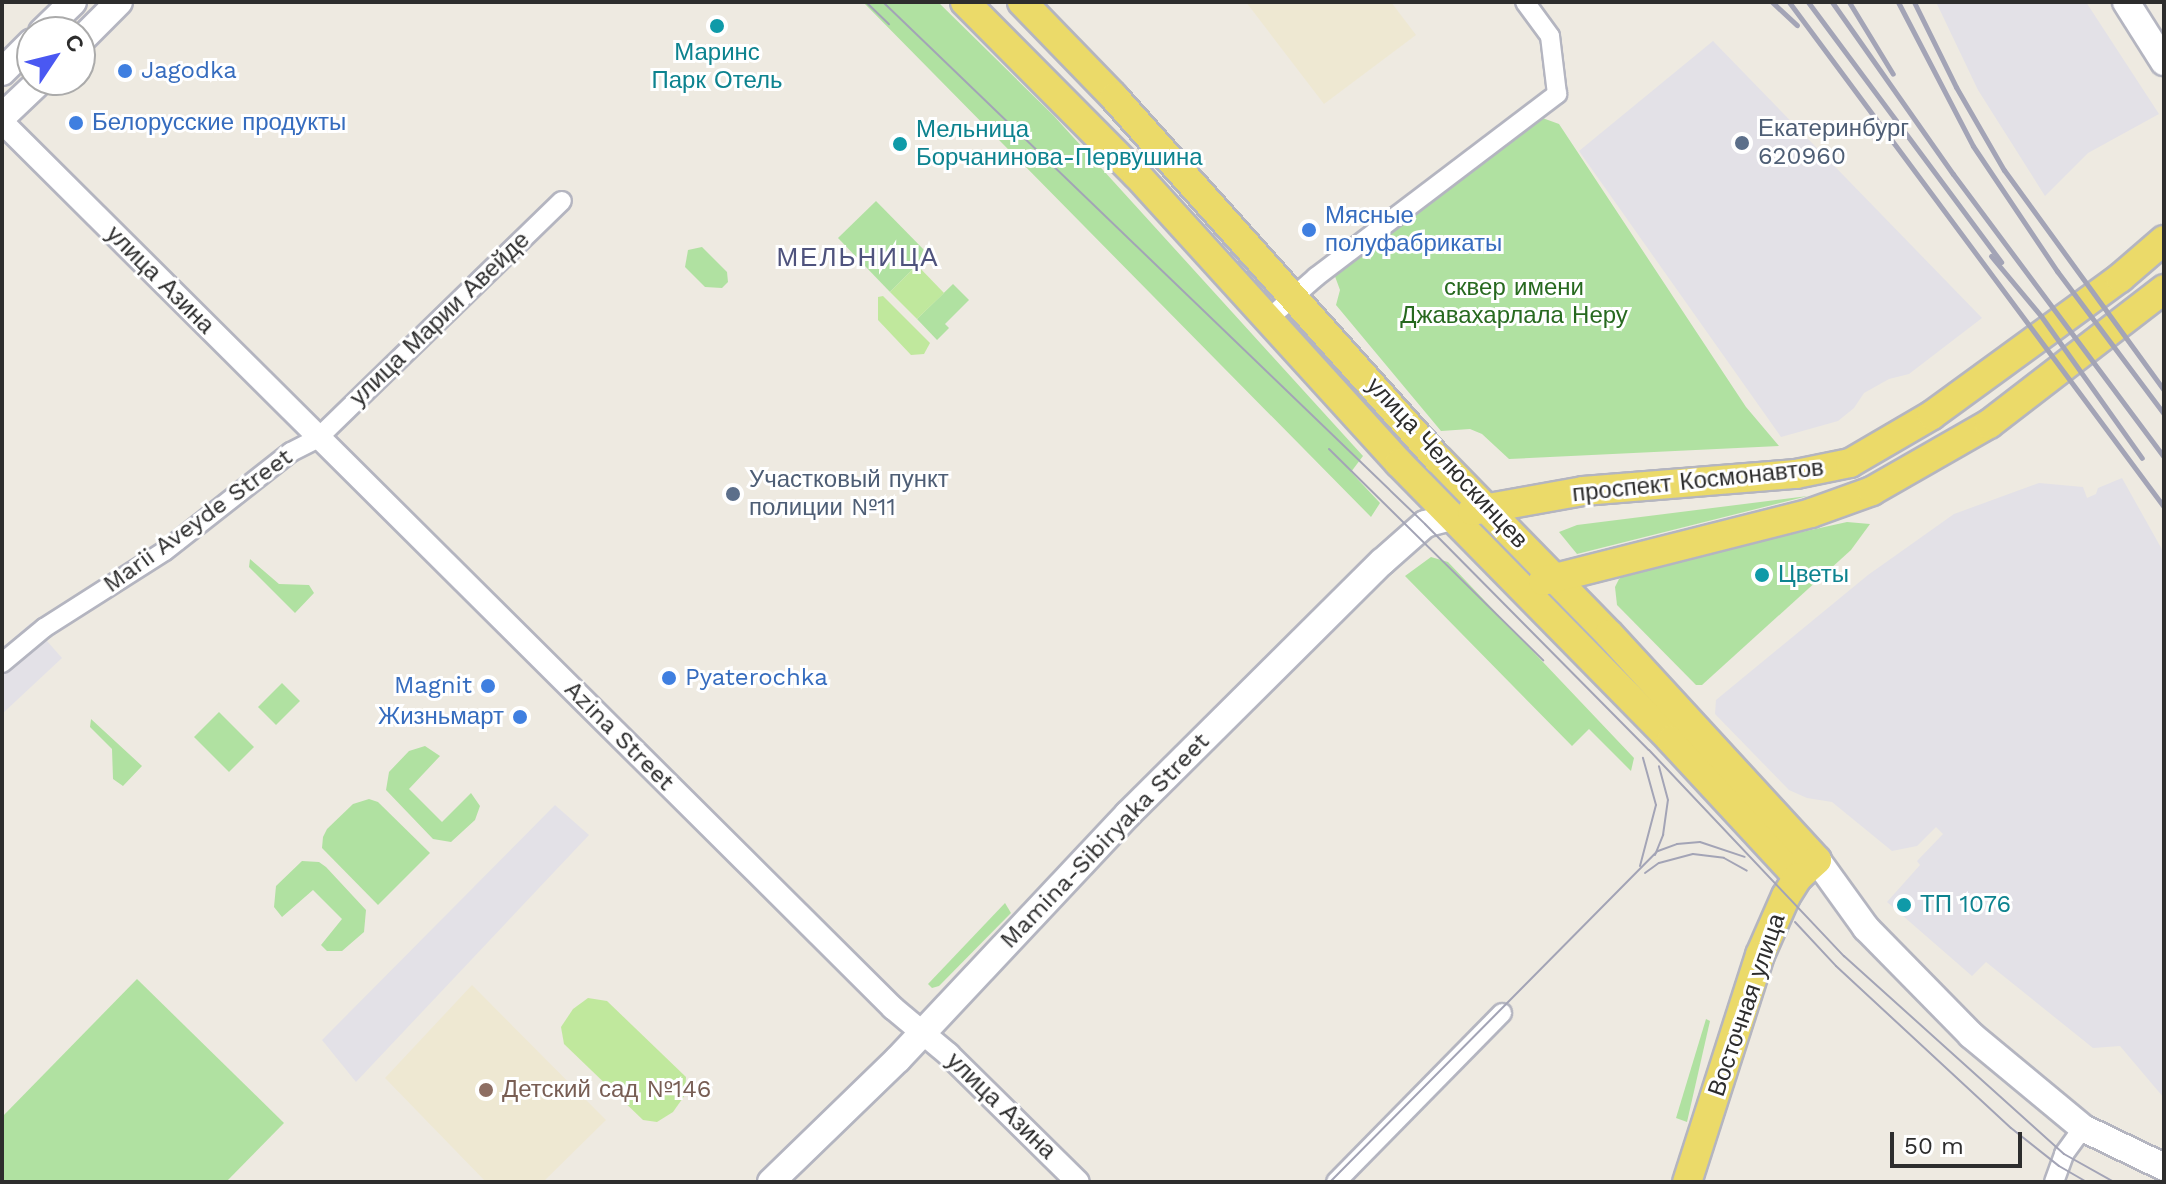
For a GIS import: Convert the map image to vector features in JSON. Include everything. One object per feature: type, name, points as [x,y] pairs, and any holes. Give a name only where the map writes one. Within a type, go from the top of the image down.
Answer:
[{"type":"main road","points":[[59,16],[73,2]]},
{"type":"main road","points":[[96,25],[119,2]]},
{"type":"main road","name":"улица Челюскинцев","points":[[965,2],[1137,175],[1519,587],[1671,740],[1808,868],[1971,1035],[2083,1128],[2164,1167]]},
{"type":"main road","name":"улица Челюскинцев","points":[[1022,2],[1114,97],[1438,459],[1555,578],[1808,868]]},
{"type":"main road","points":[[2126,2],[2164,62]]},
{"type":"main road","points":[[2,120],[25,96]]},
{"type":"main road","name":"проспект Космонавтов","points":[[1451,517],[1488,507],[1583,491],[1796,474],[1850,463],[1932,415],[2120,278],[2164,240]]},
{"type":"main road","name":"проспект Космонавтов","points":[[1519,587],[1811,513],[1872,491],[1989,424],[2164,289]]},
{"type":"main road","name":"Mamina-Sibiryaka Street","points":[[771,1182],[922,1033],[1128,814],[1382,562],[1425,524],[1451,517]]},
{"type":"main road","name":"Восточная улица","points":[[1687,1182],[1760,955],[1780,907],[1808,868]]},
{"type":"street","points":[[1268,319],[1557,94],[1550,36],[1525,2]]},
{"type":"street","name":"улица Азина","points":[[2,120],[318,438]]},
{"type":"street","name":"улица Марии Авейде","points":[[318,438],[562,201]]},
{"type":"street","name":"Marii Aveyde Street","points":[[2,663],[44,628],[165,551],[291,452],[318,438]]},
{"type":"street","name":"Azina Street","points":[[318,438],[883,998],[922,1033]]},
{"type":"street","points":[[1336,1182],[1502,1013]]},
{"type":"street","name":"улица Азина","points":[[922,1033],[948,1054],[1078,1182]]},
{"type":"street","points":[[2054,1182],[2064,1154],[2083,1128]]},
{"type":"shaded area","points":[[1246,2],[1391,2],[1416,35],[1324,104]]},
{"type":"shaded area","points":[[1936,2],[2086,2],[2159,114],[2088,153],[2045,196],[1978,90]]},
{"type":"shaded area","points":[[1713,41],[1982,318],[1909,374],[1889,379],[1864,393],[1854,408],[1838,421],[1781,437],[1579,151]]},
{"type":"shaded area","points":[[2122,478],[2164,553],[2164,1098],[2120,1046],[2093,1048],[1986,962],[1972,976],[1887,902],[1920,865],[1917,861],[1943,834],[1936,827],[1917,846],[1892,851],[1832,802],[1807,798],[1789,790],[1715,714],[1716,700],[1868,575],[1954,514],[2039,483],[2083,487],[2087,498],[2096,494],[2098,488]]},
{"type":"shaded area","points":[[31,623],[62,658],[2,714],[2,648]]},
{"type":"shaded area","points":[[555,805],[589,835],[356,1082],[322,1040]]},
{"type":"shaded area","name":"Детский сад №146","points":[[472,985],[606,1120],[543,1182],[486,1182],[385,1078]]},
{"type":"green space","points":[[863,2],[938,2],[1053,115],[1363,456],[1351,472],[1380,503],[1371,517]]},
{"type":"green space","name":"сквер имени Джавахарлала Неру","points":[[1537,116],[1559,124],[1746,407],[1779,446],[1509,459],[1482,434],[1470,429],[1441,431],[1336,305],[1340,290],[1333,271],[1358,251],[1367,251],[1399,226],[1401,216]]},
{"type":"green space","points":[[876,201],[928,254],[890,292],[838,238]]},
{"type":"green space","points":[[702,247],[727,272],[728,282],[722,288],[705,287],[685,267],[688,250]]},
{"type":"green space","points":[[917,265],[944,293],[917,319],[890,292]]},
{"type":"green space","points":[[953,284],[969,300],[945,324],[949,328],[937,340],[917,319]]},
{"type":"green space","points":[[883,296],[930,343],[924,354],[911,355],[878,320],[878,297]]},
{"type":"green space","points":[[1808,496],[1577,554],[1559,532],[1577,525]]},
{"type":"green space","points":[[1847,522],[1870,524],[1851,550],[1702,685],[1696,685],[1617,605],[1615,587],[1619,579],[1634,569]]},
{"type":"green space","points":[[1431,557],[1448,562],[1634,758],[1631,771],[1589,729],[1572,746],[1405,576]]},
{"type":"green space","points":[[250,559],[279,584],[309,585],[314,593],[295,613],[249,567]]},
{"type":"green space","points":[[282,683],[300,701],[276,725],[258,707]]},
{"type":"green space","points":[[219,712],[254,747],[229,772],[194,737]]},
{"type":"green space","points":[[91,719],[142,766],[123,786],[113,779],[112,749],[90,727]]},
{"type":"green space","points":[[425,746],[440,756],[409,789],[442,822],[471,793],[480,806],[475,820],[451,842],[433,839],[386,790],[389,772],[409,751]]},
{"type":"green space","points":[[369,799],[378,802],[430,853],[378,905],[322,848],[327,829],[353,804]]},
{"type":"green space","points":[[302,861],[319,862],[326,867],[366,910],[364,932],[342,951],[327,951],[321,945],[342,919],[313,890],[282,917],[274,907],[276,886]]},
{"type":"green space","points":[[1005,903],[1011,913],[939,986],[932,988],[928,984]]},
{"type":"green space","points":[[137,979],[284,1123],[226,1182],[2,1182],[2,1117]]},
{"type":"green space","points":[[588,998],[607,1001],[686,1077],[685,1095],[673,1112],[657,1122],[643,1120],[564,1044],[561,1027],[573,1009]]},
{"type":"green space","points":[[1706,1019],[1710,1021],[1687,1122],[1676,1118]]},
{"type":"tram line","points":[[866,2],[889,24]]},
{"type":"tram line","points":[[883,2],[1425,524],[1649,750],[1844,956],[2064,1154],[2114,1182]]},
{"type":"tram line","points":[[1329,449],[1543,660]]},
{"type":"tram line","points":[[1640,866],[1656,805],[1643,758]]},
{"type":"tram line","points":[[1655,855],[1663,835],[1668,800],[1659,766]]},
{"type":"tram line","points":[[1330,1182],[1658,851],[1677,844],[1700,842],[1745,857]]},
{"type":"tram line","points":[[1645,873],[1659,863],[1693,854],[1724,858],[1747,871]]},
{"type":"tram line","points":[[1795,922],[1836,966],[2011,1128],[2059,1166],[2087,1182]]},
{"type":"railway","points":[[1772,2],[1797,25]]},
{"type":"railway","points":[[1789,2],[2164,507]]},
{"type":"railway","points":[[1808,2],[2001,262]]},
{"type":"railway","points":[[1832,2],[1953,174],[2164,457]]},
{"type":"railway","points":[[1849,2],[1893,74]]},
{"type":"railway","points":[[1898,2],[1973,146],[2057,271],[2164,414]]},
{"type":"railway","points":[[1914,2],[1956,87],[2004,170],[2164,390]]},
{"type":"railway","points":[[1991,256],[2041,316],[2142,458]]},
{"type":"place","name":"Маринс Парк Отель","points":[[717,26]]},
{"type":"place","name":"Jagodka","points":[[125,71]]},
{"type":"place","name":"Белорусские продукты","points":[[76,123]]},
{"type":"place","name":"Екатеринбург 620960","points":[[1742,143]]},
{"type":"place","name":"Мельница Борчанинова-Первушина","points":[[900,144]]},
{"type":"place","name":"Мясные полуфабрикаты","points":[[1309,230]]},
{"type":"place","name":"Участковый пункт полиции №11","points":[[733,494]]},
{"type":"place","name":"Цветы","points":[[1762,575]]},
{"type":"place","name":"Pyaterochka","points":[[669,678]]},
{"type":"place","name":"Magnit","points":[[488,686]]},
{"type":"place","name":"Жизньмарт","points":[[520,717]]},
{"type":"place","name":"ТП 1076","points":[[1904,905]]},
{"type":"place","name":"Детский сад №146","points":[[486,1090]]},
{"type":"district","name":"МЕЛЬНИЦА","points":[[858,258]]}]
